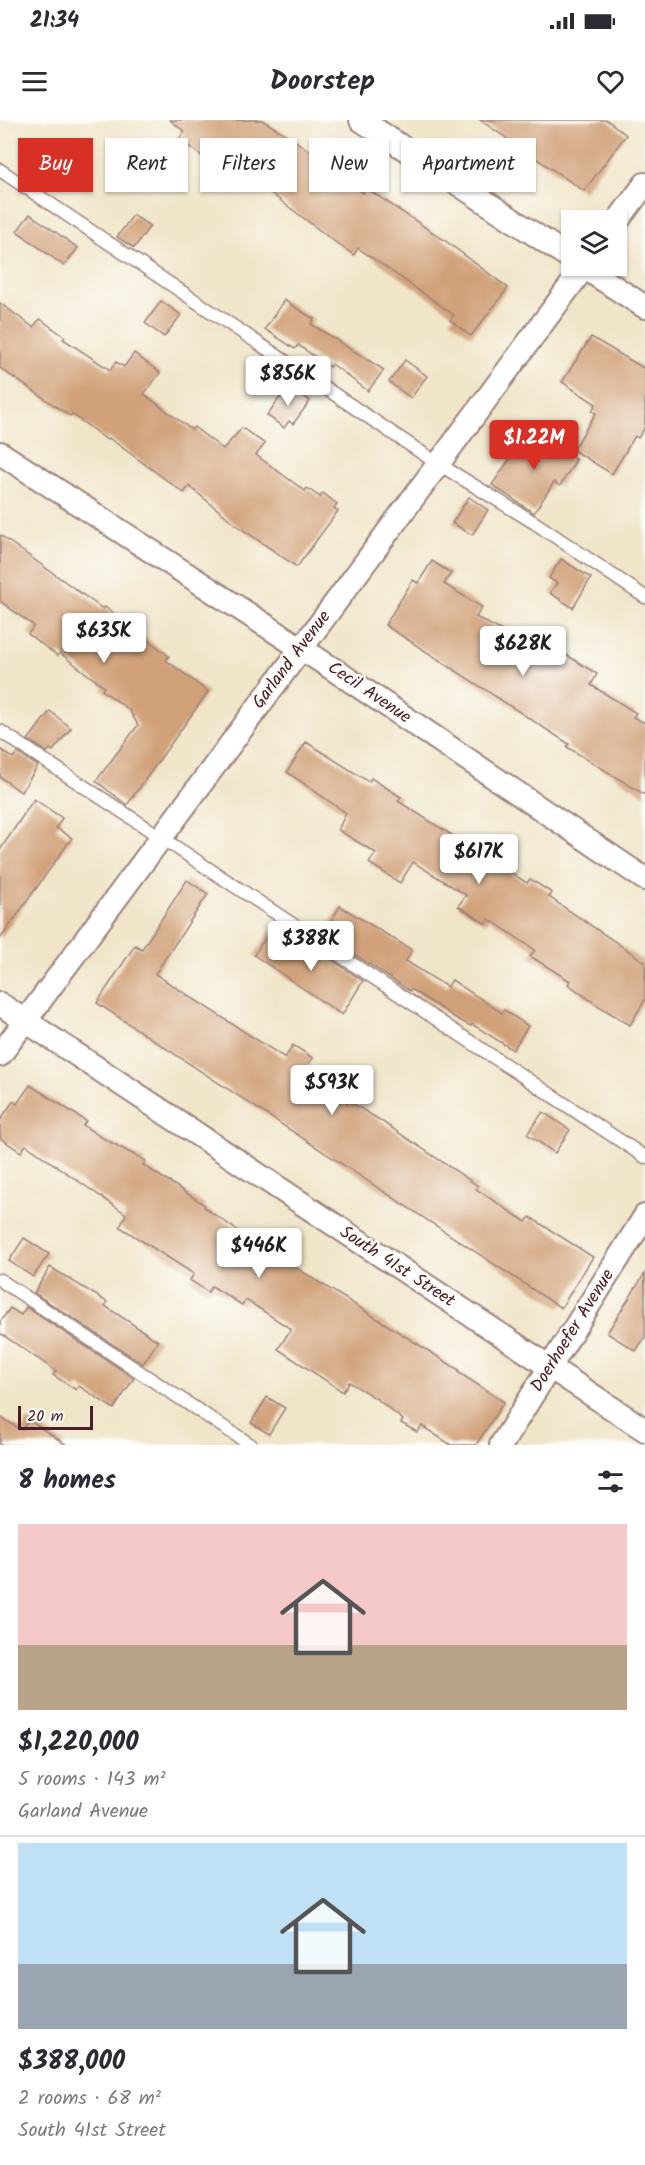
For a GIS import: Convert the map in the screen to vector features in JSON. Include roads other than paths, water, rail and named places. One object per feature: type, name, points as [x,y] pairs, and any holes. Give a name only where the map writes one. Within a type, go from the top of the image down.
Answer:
[{"type":"street","points":[[361,120],[561,251]]},
{"type":"street","points":[[626,210],[645,184]]},
{"type":"street","name":"Garland Avenue","points":[[0,1055],[572,276]]},
{"type":"street","points":[[599,276],[645,307]]},
{"type":"street","name":"Cecil Avenue","points":[[0,453],[300,648],[645,879]]},
{"type":"street","name":"South 41st Street","points":[[0,1004],[645,1430]]},
{"type":"street","name":"Doerhoefer Avenue","points":[[501,1445],[645,1216]]},
{"type":"lane","points":[[0,170],[437,463],[535,523],[645,597]]},
{"type":"lane","points":[[0,731],[645,1157]]},
{"type":"lane","points":[[0,1280],[251,1445]]}]
